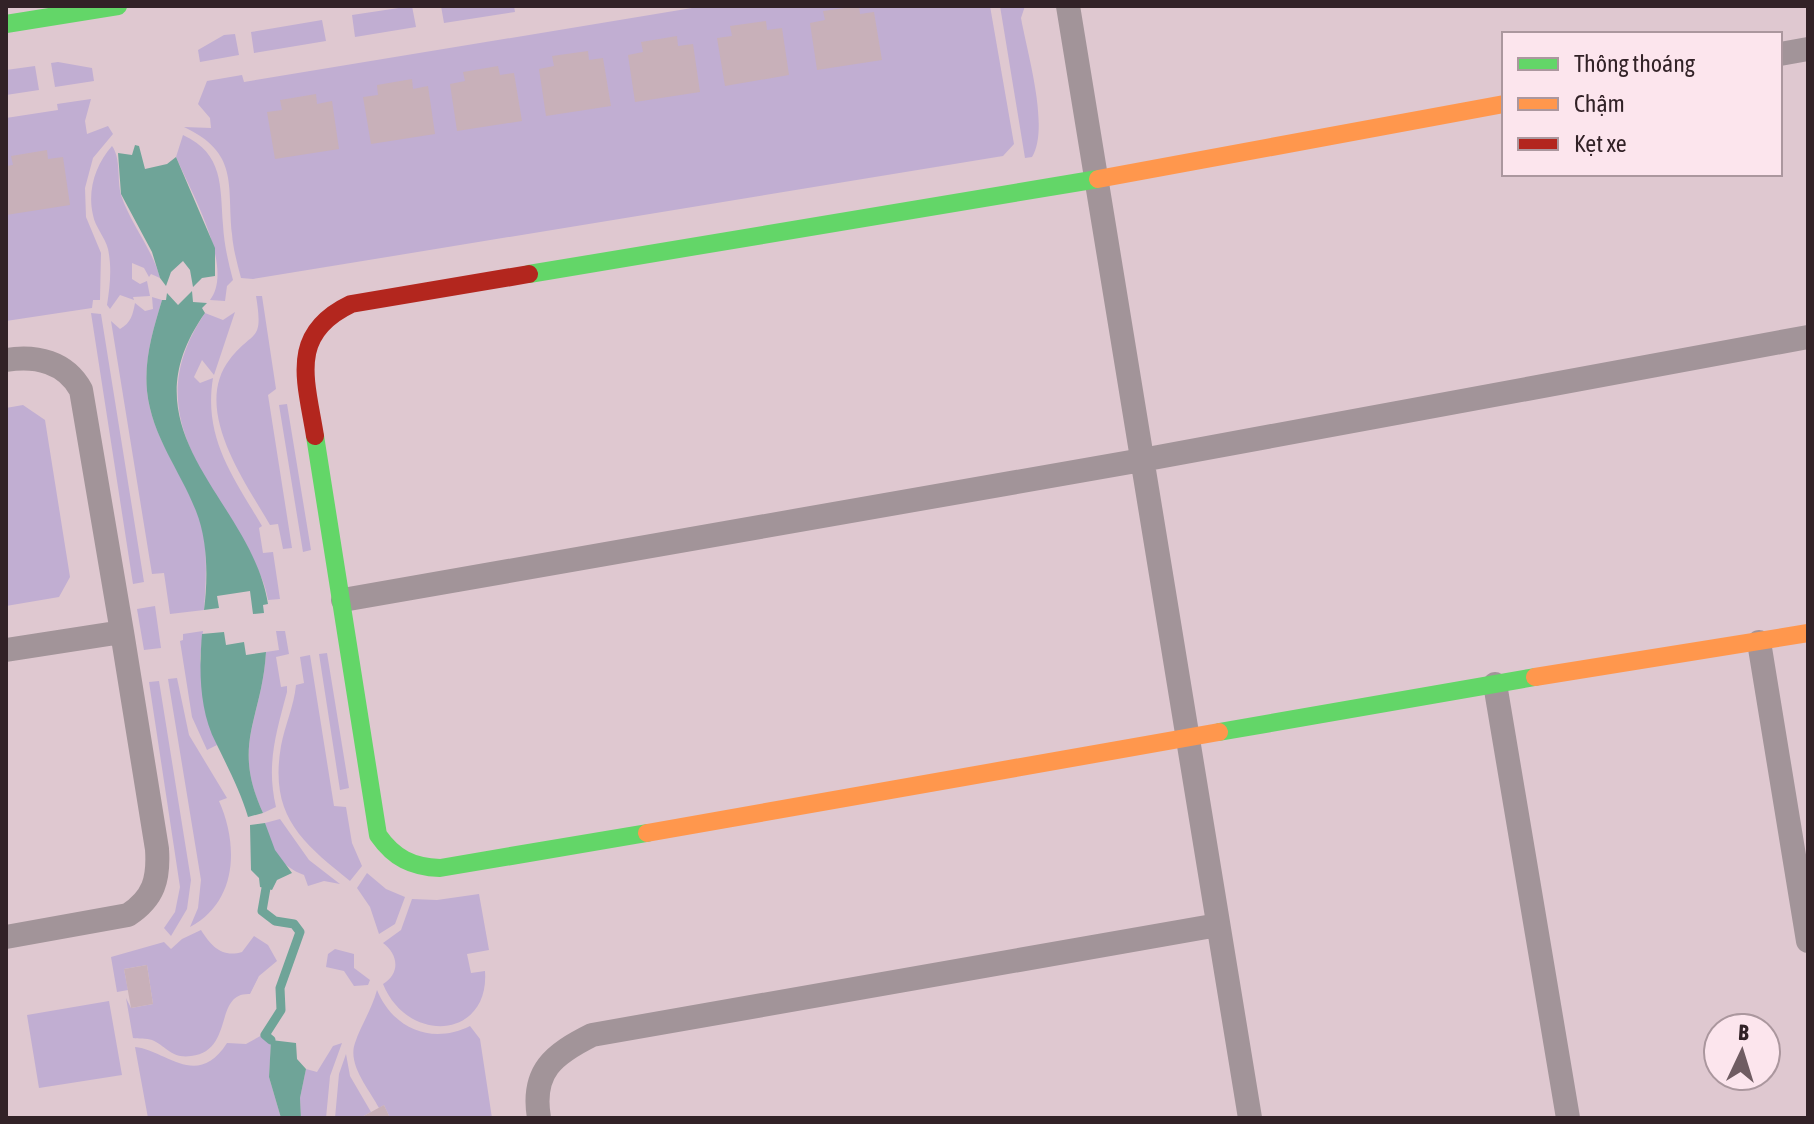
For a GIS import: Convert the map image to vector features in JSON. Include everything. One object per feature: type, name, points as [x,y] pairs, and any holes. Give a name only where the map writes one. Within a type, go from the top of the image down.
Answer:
[{"type":"street","points":[[6,24],[118,6]]},
{"type":"street","points":[[1068,6],[1250,1118]]},
{"type":"street","points":[[1782,54],[1808,49]]},
{"type":"street","points":[[1502,104],[1096,179],[351,304],[333,312],[312,334],[304,366],[378,835],[387,849],[404,863],[428,869],[1495,684],[1808,633]]},
{"type":"street","points":[[343,600],[1142,460],[1808,337]]},
{"type":"street","points":[[6,360],[23,357],[46,361],[68,372],[81,390],[157,849],[157,881],[142,906],[128,915],[6,937]]},
{"type":"street","points":[[6,650],[122,632]]},
{"type":"street","points":[[1759,642],[1808,941]]},
{"type":"street","points":[[1495,684],[1568,1118]]},
{"type":"street","points":[[539,1118],[537,1103],[543,1069],[566,1048],[592,1035],[1218,925]]},
{"type":"shaded area","points":[[412,6],[416,27],[355,37],[352,15]]},
{"type":"shaded area","points":[[441,6],[514,6],[515,12],[444,23]]},
{"type":"shaded area","points":[[704,6],[990,6],[1014,144],[1003,156],[253,279],[241,278],[235,256],[227,172],[214,148],[184,127],[211,128],[210,118],[198,104],[207,81],[242,75],[244,82]]},
{"type":"shaded area","points":[[1000,6],[1025,6],[1021,18],[1032,69],[1039,128],[1032,157],[1025,158]]},
{"type":"shaded area","points":[[322,20],[326,41],[254,53],[251,32]]},
{"type":"shaded area","points":[[235,34],[239,55],[200,62],[198,50],[224,35]]},
{"type":"shaded area","points":[[51,63],[92,68],[94,81],[55,87]]},
{"type":"shaded area","points":[[35,66],[39,90],[6,95],[6,70]]},
{"type":"shaded area","points":[[91,99],[85,121],[87,134],[108,126],[113,134],[93,158],[85,188],[86,217],[101,253],[100,300],[93,300],[92,308],[6,321],[6,118],[58,110],[57,104]]},
{"type":"shaded area","points":[[183,135],[206,152],[217,172],[225,246],[233,280],[227,286],[225,301],[210,300],[216,286],[214,250],[200,209],[176,157]]},
{"type":"shaded area","points":[[135,145],[139,146],[145,169],[167,164],[176,157],[215,248],[215,276],[202,278],[193,287],[190,270],[183,261],[171,272],[166,286],[160,278],[152,252],[121,194],[118,153],[132,155]]},
{"type":"shaded area","points":[[112,146],[117,157],[121,195],[160,278],[151,274],[149,277],[144,268],[132,263],[132,279],[140,284],[147,281],[150,296],[133,297],[134,300],[120,295],[110,309],[107,305],[109,256],[94,219],[91,196],[97,169]]},
{"type":"shaded area","points":[[192,291],[193,302],[207,303],[202,308],[205,313],[183,356],[177,394],[183,430],[257,567],[268,604],[263,605],[264,613],[253,614],[250,591],[217,596],[219,608],[204,610],[206,560],[200,523],[190,496],[160,438],[150,408],[146,379],[148,356],[162,300],[166,300],[167,293],[178,305]]},
{"type":"shaded area","points":[[256,296],[262,296],[276,389],[268,395],[292,548],[283,549],[278,524],[270,525],[248,488],[226,445],[219,422],[216,400],[220,379],[230,359],[255,334],[259,322]]},
{"type":"shaded area","points":[[152,297],[162,300],[148,356],[150,409],[163,443],[195,506],[206,555],[204,610],[170,614],[164,573],[152,574],[111,321],[120,329],[124,327],[135,303],[145,311],[153,309]]},
{"type":"shaded area","points":[[235,312],[214,375],[202,360],[194,377],[200,383],[213,378],[212,420],[217,439],[232,474],[262,526],[259,528],[263,553],[273,552],[280,599],[268,600],[253,561],[194,457],[178,403],[179,375],[187,345],[205,313],[223,320]]},
{"type":"shaded area","points":[[91,313],[101,314],[144,582],[133,584]]},
{"type":"shaded area","points":[[287,404],[311,550],[303,552],[279,405]]},
{"type":"shaded area","points":[[23,405],[45,420],[70,577],[59,597],[6,606],[6,408]]},
{"type":"shaded area","points":[[155,606],[161,648],[144,650],[137,609]]},
{"type":"shaded area","points":[[203,631],[200,659],[217,745],[207,750],[192,717],[180,641],[183,634]]},
{"type":"shaded area","points":[[276,631],[285,631],[289,654],[276,657],[281,687],[287,686],[287,692],[272,763],[276,807],[263,813],[249,768],[249,750],[266,652],[279,650]]},
{"type":"shaded area","points":[[224,632],[226,645],[244,642],[246,655],[266,652],[249,749],[249,768],[263,813],[248,817],[238,788],[210,730],[202,690],[202,634]]},
{"type":"shaded area","points":[[327,653],[349,788],[340,790],[319,654]]},
{"type":"shaded area","points":[[310,655],[334,806],[346,807],[352,843],[362,866],[350,881],[304,840],[285,809],[280,791],[281,746],[296,685],[304,683],[300,657]]},
{"type":"shaded area","points":[[177,678],[189,735],[227,798],[219,801],[230,836],[231,854],[230,872],[217,903],[206,916],[190,927],[198,908],[201,880],[168,679]]},
{"type":"shaded area","points":[[159,681],[191,880],[187,909],[171,936],[164,928],[175,912],[180,887],[149,682]]},
{"type":"shaded area","points":[[280,819],[309,860],[340,884],[324,881],[308,886],[304,875],[283,862],[273,848],[265,823]]},
{"type":"shaded area","points":[[265,823],[275,850],[292,873],[277,880],[272,890],[260,887],[259,878],[251,870],[250,825]]},
{"type":"shaded area","points":[[367,873],[386,889],[405,897],[395,924],[379,934],[370,907],[357,888]]},
{"type":"shaded area","points":[[479,894],[489,950],[467,954],[471,973],[485,971],[483,994],[475,1010],[462,1021],[445,1026],[428,1025],[410,1017],[395,1004],[383,984],[393,974],[395,964],[392,952],[383,943],[401,930],[412,899],[437,900]]},
{"type":"shaded area","points":[[201,930],[213,946],[229,953],[242,952],[254,936],[268,945],[277,961],[259,976],[250,994],[239,996],[231,1002],[214,1044],[205,1052],[179,1056],[152,1040],[133,1038],[126,998],[131,1008],[153,1004],[147,965],[124,969],[128,990],[117,992],[111,957],[164,942],[171,949],[182,939]]},
{"type":"shaded area","points":[[335,949],[354,954],[354,968],[370,980],[368,985],[354,986],[344,971],[326,967],[328,954]]},
{"type":"shaded area","points":[[377,990],[393,1015],[415,1030],[442,1034],[470,1026],[480,1039],[492,1118],[390,1118],[384,1105],[379,1108],[361,1077],[353,1051]]},
{"type":"shaded area","points":[[109,1001],[122,1075],[39,1088],[27,1015]]},
{"type":"shaded area","points":[[264,1034],[271,1042],[269,1077],[281,1118],[148,1118],[135,1047],[193,1066],[216,1057],[227,1043],[246,1044]]},
{"type":"shaded area","points":[[271,1040],[296,1043],[297,1059],[306,1069],[300,1098],[301,1118],[281,1118],[269,1077]]},
{"type":"shaded area","points":[[342,1043],[330,1076],[326,1118],[301,1118],[300,1098],[306,1069],[317,1072],[333,1046]]},
{"type":"shaded area","points":[[346,1054],[350,1076],[371,1112],[360,1118],[335,1118],[339,1074]]},
{"type":"building","points":[[859,6],[860,14],[874,12],[882,60],[817,70],[810,23],[825,20],[823,11]]},
{"type":"building","points":[[766,21],[767,30],[782,28],[789,75],[725,86],[717,38],[732,36],[730,26]]},
{"type":"building","points":[[677,36],[678,46],[693,44],[700,92],[635,102],[628,55],[643,52],[641,42]]},
{"type":"building","points":[[588,51],[589,60],[603,58],[611,106],[546,116],[539,69],[554,66],[552,56]]},
{"type":"building","points":[[498,66],[500,75],[514,73],[522,121],[457,131],[450,84],[465,81],[463,72]]},
{"type":"building","points":[[412,79],[413,89],[428,86],[435,134],[371,144],[363,97],[378,95],[377,85]]},
{"type":"building","points":[[316,94],[317,104],[332,101],[339,149],[275,159],[267,112],[282,110],[280,100]]},
{"type":"building","points":[[47,150],[48,159],[63,157],[70,205],[6,215],[6,166],[13,165],[11,156]]},
{"type":"building","points":[[147,965],[153,1004],[131,1008],[124,969]]},
{"type":"building","points":[[384,1105],[390,1118],[360,1118],[371,1112]]},
{"type":"waterway","points":[[266,888],[262,911],[275,921],[294,924],[300,932],[280,988],[281,1010],[265,1035],[271,1040]]},
{"type":"traffic: fast","points":[[6,24],[118,6]]},
{"type":"traffic: fast","points":[[529,274],[1098,179]]},
{"type":"traffic: fast","points":[[315,436],[378,835],[384,843],[404,860],[440,868],[647,833]]},
{"type":"traffic: fast","points":[[1219,732],[1535,677]]},
{"type":"traffic: slow","points":[[1098,179],[1502,104]]},
{"type":"traffic: slow","points":[[1535,677],[1808,633]]},
{"type":"traffic: slow","points":[[647,833],[1219,732]]},
{"type":"traffic: jam","points":[[315,436],[306,360],[318,329],[331,316],[351,304],[529,274]]}]
